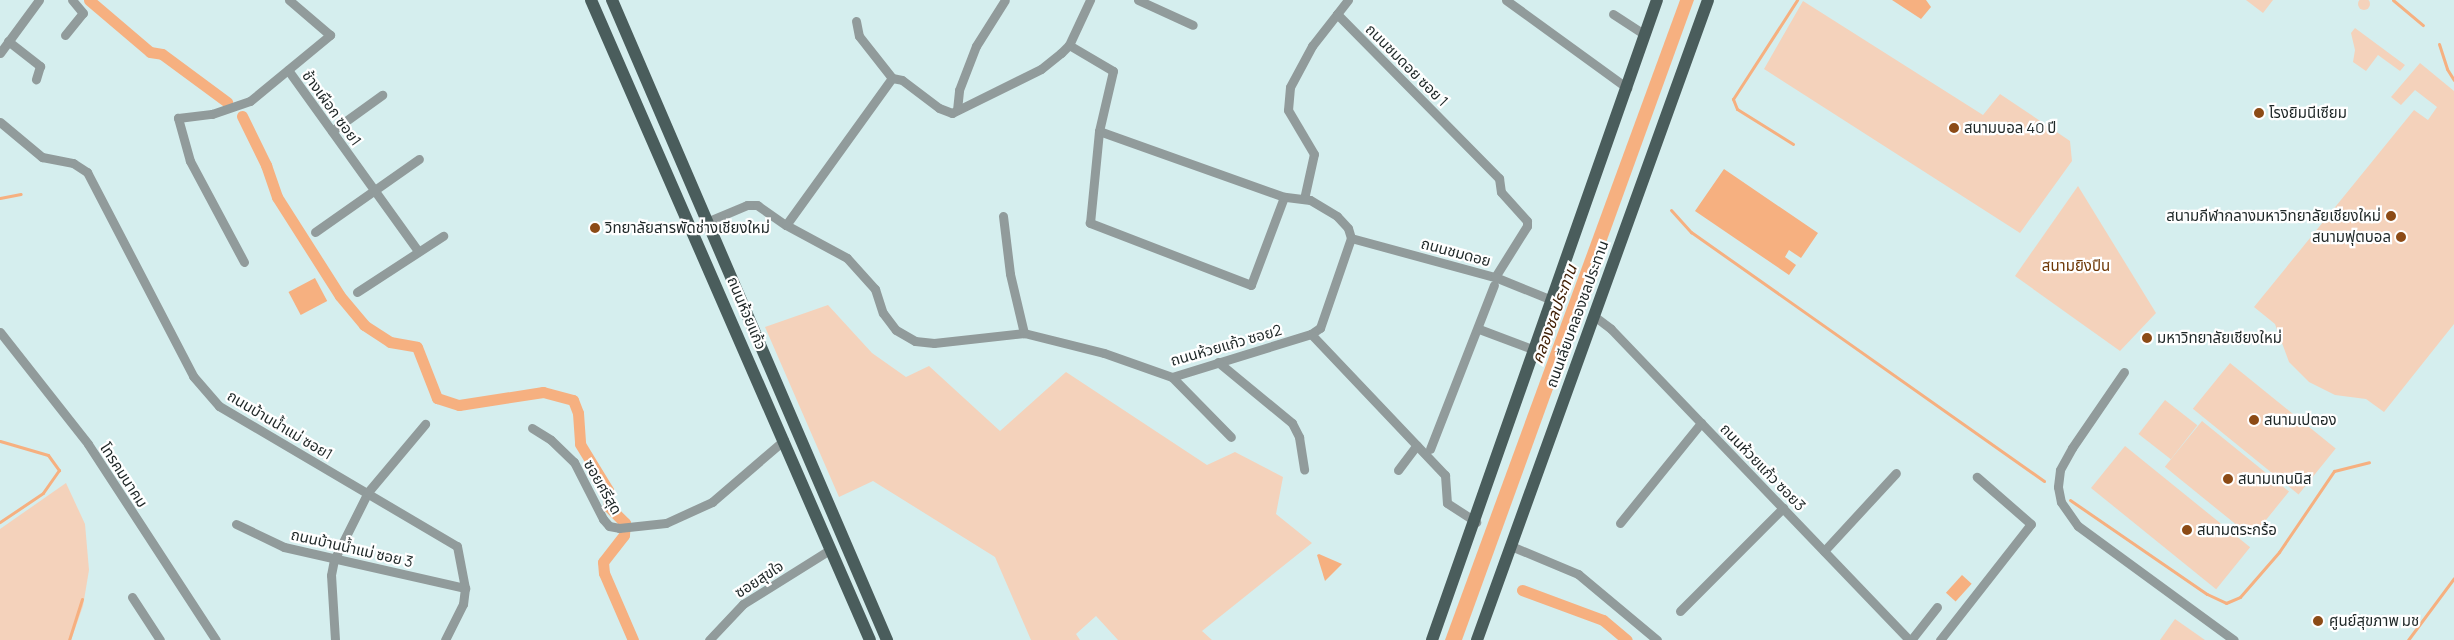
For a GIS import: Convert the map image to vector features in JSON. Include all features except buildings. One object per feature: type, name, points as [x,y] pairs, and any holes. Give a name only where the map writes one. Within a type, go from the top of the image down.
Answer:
[{"type":"main road","name":"ถนนห้วยแก้ว","points":[[591,0],[692,227],[870,640]]},
{"type":"main road","name":"ถนนห้วยแก้ว","points":[[612,0],[709,221],[887,640]]},
{"type":"main road","name":"ถนนเลียบคลองชลประทาน","points":[[1432,640],[1476,522],[1657,0]]},
{"type":"main road","name":"ถนนเลียบคลองชลประทาน","points":[[1477,640],[1708,0]]},
{"type":"main road","points":[[692,227],[709,221]]},
{"type":"main road","points":[[831,549],[845,542]]},
{"type":"street","points":[[0,53],[39,0]]},
{"type":"street","points":[[65,35],[83,13],[72,0]]},
{"type":"street","name":"ช้างเผือก ซอย1","points":[[289,0],[330,35],[288,70],[418,251]]},
{"type":"street","points":[[957,110],[959,90],[976,46],[1005,0]]},
{"type":"street","points":[[856,21],[859,36],[892,78],[902,80],[940,108],[952,113],[1041,69],[1069,45],[1090,0]]},
{"type":"street","points":[[1138,0],[1194,25]]},
{"type":"street","points":[[1304,199],[1314,154],[1288,110],[1290,87],[1312,46],[1348,0]]},
{"type":"street","points":[[1506,0],[1627,88]]},
{"type":"street","name":"ถนนชมดอย ซอย 1","points":[[1337,14],[1499,178],[1501,192],[1527,221],[1527,226],[1494,281]]},
{"type":"street","points":[[1614,14],[1645,35]]},
{"type":"street","points":[[8,41],[40,66],[36,79]]},
{"type":"street","points":[[1069,45],[1113,71],[1099,131],[1090,223],[1251,285],[1284,197]]},
{"type":"street","points":[[244,262],[190,161],[178,118],[212,114],[250,101],[288,70]]},
{"type":"street","points":[[786,225],[892,78]]},
{"type":"street","points":[[332,131],[382,95]]},
{"type":"street","name":"ถนนบ้านน้ำแม่ ซอย1","points":[[0,122],[42,157],[74,163],[87,172],[202,388],[241,420],[368,492],[457,546],[465,588],[457,619],[445,640]]},
{"type":"street","points":[[1099,131],[1284,197],[1304,199],[1337,216],[1348,228],[1351,238],[1324,320],[1311,334],[1445,475],[1447,503],[1476,522]]},
{"type":"street","points":[[315,232],[419,159]]},
{"type":"street","name":"ถนนห้วยแก้ว ซอย2","points":[[709,221],[747,204],[757,205],[786,225],[847,258],[874,289],[883,313],[896,330],[914,341],[934,343],[1024,333],[1104,353],[1172,377],[1311,334]]},
{"type":"street","points":[[1003,216],[1010,274],[1024,333]]},
{"type":"street","points":[[357,292],[443,236]]},
{"type":"street","name":"ถนนชมดอย","points":[[1351,238],[1552,300]]},
{"type":"street","points":[[1430,449],[1479,329],[1494,281]]},
{"type":"street","name":"ถนนห้วยแก้ว ซอย3","points":[[1594,316],[1610,329],[1910,640]]},
{"type":"street","points":[[1479,329],[1535,350]]},
{"type":"street","name":"โทรคมนาคม","points":[[2,338],[88,444],[216,640]]},
{"type":"street","points":[[1218,362],[1292,423],[1299,437],[1304,470]]},
{"type":"street","points":[[2124,372],[2072,448],[2060,470],[2058,488],[2061,502],[2078,526],[2234,640]]},
{"type":"street","points":[[1172,377],[1231,437]]},
{"type":"street","points":[[1620,523],[1701,423]]},
{"type":"street","points":[[335,640],[331,575],[334,560],[368,492],[425,424]]},
{"type":"street","name":"ซอยศรีสุด","points":[[532,428],[551,440],[574,462],[603,519],[609,526],[618,528],[666,523],[712,502],[784,440]]},
{"type":"street","points":[[1398,470],[1417,445]]},
{"type":"street","points":[[1824,551],[1896,474]]},
{"type":"street","points":[[1940,640],[2031,524],[1977,477]]},
{"type":"street","points":[[1680,611],[1783,508]]},
{"type":"street","name":"ถนนบ้านน้ำแม่ ซอย 3","points":[[236,524],[284,547],[334,560],[465,588]]},
{"type":"street","points":[[1511,546],[1578,574],[1658,640]]},
{"type":"street","name":"ซอยสุขใจ","points":[[709,640],[743,604],[831,549]]},
{"type":"street","points":[[132,597],[160,640]]},
{"type":"street","points":[[1910,640],[1937,607]]},
{"type":"green space","points":[[2364,-2],[2370,4],[2364,10],[2358,4]]},
{"type":"green space","points":[[2246,0],[2273,0],[2263,13]]},
{"type":"green space","name":"สนามบอล 40 ปี","points":[[1803,1],[1983,115],[2000,94],[2070,141],[2072,161],[2020,233],[1764,69]]},
{"type":"green space","points":[[2355,28],[2405,65],[2400,71],[2378,55],[2366,71],[2353,62],[2355,50],[2351,33]]},
{"type":"green space","name":"สนามกีฬากลางมหาวิทยาลัยเชียงใหม่","points":[[2420,63],[2454,91],[2454,324],[2384,412],[2366,399],[2335,395],[2309,382],[2289,362],[2275,324],[2254,307],[2414,110],[2428,120],[2437,107],[2415,90],[2401,105],[2391,97]]},
{"type":"green space","name":"สนามยิงปืน","points":[[2078,186],[2156,313],[2120,351],[2015,276]]},
{"type":"green space","points":[[828,305],[872,353],[906,377],[929,366],[1000,431],[1066,372],[1207,465],[1235,452],[1283,477],[1276,514],[1312,543],[1202,631],[1212,640],[1118,640],[1096,616],[1076,634],[1080,640],[1031,640],[995,557],[873,481],[839,497],[765,327]]},
{"type":"green space","name":"สนามเปตอง","points":[[2230,363],[2336,449],[2299,494],[2193,409]]},
{"type":"green space","points":[[2165,400],[2197,425],[2171,459],[2139,434]]},
{"type":"green space","name":"สนามเทนนิส","points":[[2202,421],[2289,491],[2252,537],[2165,467]]},
{"type":"green space","name":"สนามตระกร้อ","points":[[2125,446],[2250,547],[2216,589],[2091,488]]},
{"type":"green space","points":[[66,483],[85,524],[89,570],[83,606],[71,640],[0,640],[0,529]]},
{"type":"green space","points":[[2175,619],[2205,640],[2160,640]]},
{"type":"shaded area","points":[[1680,0],[1694,0],[1462,640],[1445,640]]},
{"type":"shaded area","points":[[1892,0],[1926,0],[1931,7],[1921,19]]},
{"type":"shaded area","points":[[1724,169],[1818,233],[1801,258],[1789,250],[1785,257],[1796,265],[1789,275],[1695,211]]},
{"type":"shaded area","points":[[315,278],[327,301],[301,315],[289,292]]},
{"type":"shaded area","points":[[1319,554],[1342,564],[1325,581],[1317,555]]},
{"type":"shaded area","points":[[1962,575],[1972,584],[1956,602],[1946,593]]},
{"type":"waterway","points":[[89,0],[150,52],[162,54],[227,102]]},
{"type":"waterway","points":[[1793,144],[1737,109],[1733,99],[1797,0]]},
{"type":"waterway","points":[[2393,0],[2423,25]]},
{"type":"waterway","points":[[2439,44],[2447,69],[2454,80]]},
{"type":"waterway","points":[[242,116],[266,165],[277,197],[340,296],[364,325],[390,342],[417,347],[437,398],[459,405],[543,392],[573,400],[578,413],[580,444],[608,490],[609,507],[625,523],[624,535],[603,562],[604,573],[633,640]]},
{"type":"waterway","points":[[0,198],[21,194]]},
{"type":"waterway","points":[[1671,210],[1691,232],[2044,481]]},
{"type":"waterway","points":[[0,441],[48,455],[59,470],[43,493],[0,522]]},
{"type":"waterway","points":[[2070,500],[2207,594],[2226,603],[2240,597],[2279,552],[2334,471],[2369,462]]},
{"type":"waterway","points":[[2408,640],[2454,578]]},
{"type":"waterway","points":[[1522,590],[1603,620],[1627,640]]},
{"type":"waterway","points":[[69,640],[82,599]]},
{"type":"place","name":"โรงยิมนีเซียม","points":[[2259,113]]},
{"type":"place","name":"สนามบอล 40 ปี","points":[[1954,128]]},
{"type":"place","name":"สนามกีฬากลางมหาวิทยาลัยเชียงใหม่","points":[[2391,216]]},
{"type":"place","name":"วิทยาลัยสารพัดช่างเชียงใหม่","points":[[595,228]]},
{"type":"place","name":"สนามฟุตบอล","points":[[2401,237]]},
{"type":"place","name":"มหาวิทยาลัยเชียงใหม่","points":[[2147,338]]},
{"type":"place","name":"สนามเปตอง","points":[[2254,420]]},
{"type":"place","name":"สนามเทนนิส","points":[[2228,479]]},
{"type":"place","name":"สนามตระกร้อ","points":[[2187,530]]},
{"type":"place","name":"ศูนย์สุขภาพ มช","points":[[2318,621]]},
{"type":"water label","name":"คลองชลประทาน","points":[[1554,314]]}]
